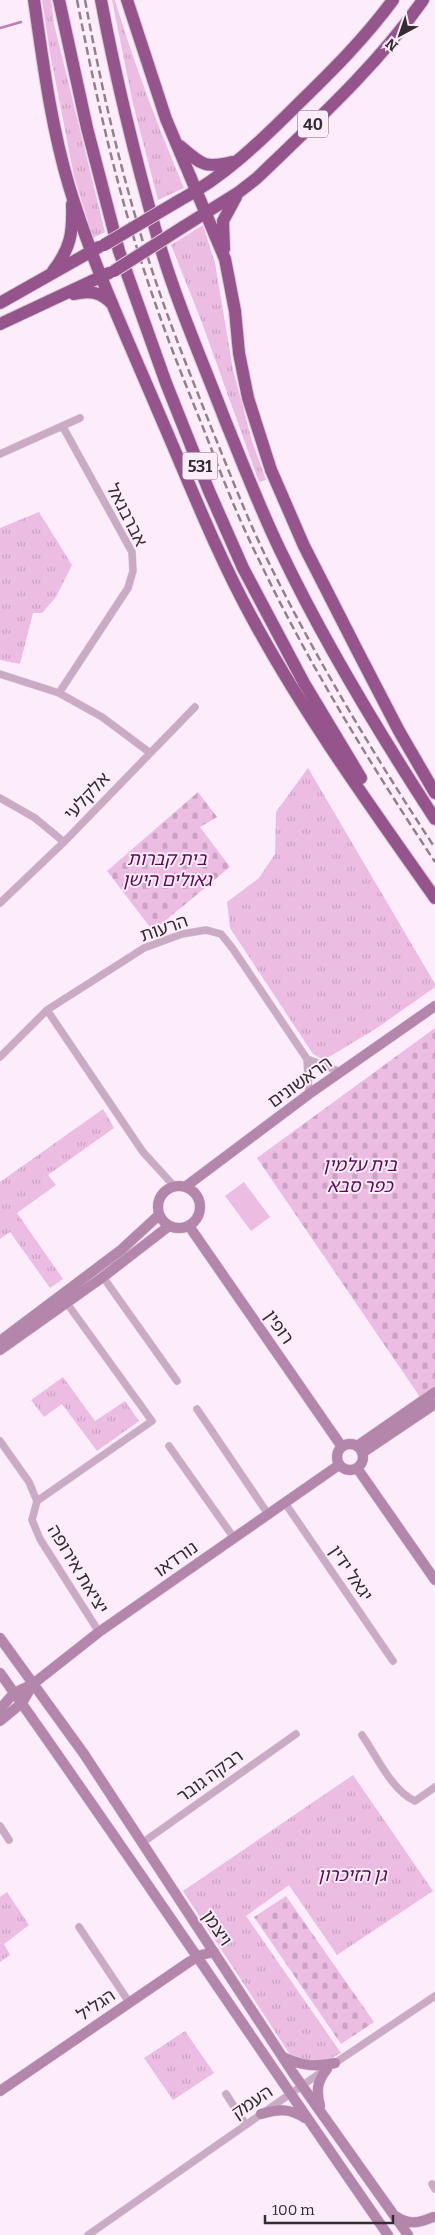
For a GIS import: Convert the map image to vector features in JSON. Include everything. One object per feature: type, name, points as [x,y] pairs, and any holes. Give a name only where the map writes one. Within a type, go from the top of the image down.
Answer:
[{"type":"highway","points":[[34,0],[46,82],[69,186],[92,251],[108,274],[115,307],[208,528],[252,618],[285,675],[342,765],[435,898]]},
{"type":"highway","name":"531","points":[[59,0],[87,128],[119,251],[154,350],[209,491],[243,568],[288,655],[354,766],[435,893]]},
{"type":"highway","name":"531","points":[[100,0],[126,118],[158,239],[205,368],[247,475],[280,550],[320,628],[360,698],[435,819]]},
{"type":"highway","points":[[126,0],[148,71],[176,143],[207,213],[213,234],[225,259]]},
{"type":"highway","name":"40","points":[[0,303],[46,279],[198,191],[269,133],[340,63],[393,0]]},
{"type":"highway","name":"40","points":[[0,324],[108,274],[239,192],[257,178],[366,72],[404,27],[423,0]]},
{"type":"highway","points":[[176,143],[204,165],[214,166],[237,160]]},
{"type":"highway","points":[[46,279],[63,258],[70,244],[72,218],[69,186]]},
{"type":"highway","points":[[239,192],[227,211],[223,222],[225,259],[235,310],[239,353],[248,398],[271,470],[304,546],[399,731],[435,793]]},
{"type":"highway","points":[[25,312],[86,291],[96,292],[106,297],[115,307]]},
{"type":"street","points":[[0,454],[80,418]]},
{"type":"street","name":"אברבנאל","points":[[59,693],[128,588],[133,572],[132,552],[63,427]]},
{"type":"street","points":[[0,674],[59,693],[102,717],[149,752]]},
{"type":"street","name":"אלקלעי","points":[[0,903],[64,842],[149,752],[195,707]]},
{"type":"street","points":[[0,798],[35,818],[64,842]]},
{"type":"street","name":"הרעות","points":[[0,1057],[48,1010],[144,948],[182,934],[206,930],[222,934],[307,1059]]},
{"type":"street","name":"הראשונים","points":[[186,1186],[309,1094],[435,1006]]},
{"type":"street","points":[[48,1010],[143,1152],[174,1186]]},
{"type":"street","points":[[309,1094],[307,1059],[341,1072]]},
{"type":"street","points":[[174,1186],[186,1186],[197,1195],[200,1209],[194,1222],[189,1226],[182,1228],[169,1226],[159,1215],[158,1200],[167,1189],[174,1186]]},
{"type":"street","points":[[0,1341],[121,1250],[159,1215]]},
{"type":"street","points":[[0,1350],[103,1277],[169,1226]]},
{"type":"street","name":"רופין","points":[[189,1226],[342,1447]]},
{"type":"street","points":[[103,1277],[176,1381]]},
{"type":"street","points":[[0,1442],[29,1482],[37,1501],[152,1421],[66,1302]]},
{"type":"street","points":[[360,1450],[435,1392]]},
{"type":"street","points":[[360,1450],[435,1404]]},
{"type":"street","points":[[197,1409],[268,1514]]},
{"type":"street","points":[[349,1444],[360,1450],[362,1462],[357,1468],[345,1470],[339,1465],[336,1457],[342,1447],[349,1444]]},
{"type":"street","points":[[169,1446],[234,1538]]},
{"type":"street","name":"נורדאו","points":[[34,1684],[99,1632],[339,1465]]},
{"type":"street","points":[[357,1468],[435,1580]]},
{"type":"street","name":"יציאת אירופה","points":[[37,1501],[32,1520],[40,1539],[99,1632]]},
{"type":"street","name":"יגאל ידין","points":[[285,1503],[393,1661]]},
{"type":"street","name":"ויצמן","points":[[0,1638],[88,1761],[302,2086],[409,2235]]},
{"type":"street","name":"ויצמן","points":[[0,1673],[71,1771],[290,2095],[388,2235]]},
{"type":"street","points":[[1,1716],[14,1693],[34,1684]]},
{"type":"street","points":[[1,1716],[22,1703],[34,1684]]},
{"type":"street","points":[[1,1716],[19,1715],[33,1719]]},
{"type":"street","name":"רבקה גובר","points":[[142,1843],[296,1734]]},
{"type":"street","points":[[362,1734],[399,1791],[415,1801],[435,1787]]},
{"type":"street","points":[[0,1826],[9,1840]]},
{"type":"street","points":[[79,1927],[129,2002]]},
{"type":"street","name":"הגליל","points":[[0,2091],[197,1957],[214,1952]]},
{"type":"street","name":"העמק","points":[[88,2235],[246,2124],[435,1996]]},
{"type":"street","points":[[283,2057],[311,2067],[331,2066]]},
{"type":"street","points":[[321,2112],[317,2090],[319,2081],[331,2066]]},
{"type":"street","points":[[226,2094],[246,2124]]},
{"type":"street","points":[[261,2114],[276,2110],[290,2110],[308,2120]]},
{"type":"street","points":[[392,2213],[409,2223],[422,2222],[434,2217]]},
{"type":"street","points":[[409,2235],[434,2217]]},
{"type":"green space","points":[[42,0],[51,0],[54,24],[105,232],[93,238],[74,176],[50,53]]},
{"type":"green space","points":[[112,0],[115,0],[147,95],[184,188],[158,200],[133,104]]},
{"type":"green space","points":[[203,225],[215,263],[233,370],[252,441],[266,480],[259,482],[201,320],[171,245]]},
{"type":"green space","points":[[39,512],[72,565],[56,597],[42,613],[33,613],[20,664],[0,660],[0,528]]},
{"type":"green space","points":[[308,768],[435,984],[435,987],[377,1028],[324,1060],[313,1054],[230,928],[227,902],[259,878],[275,854],[276,812]]},
{"type":"green space","name":"בית קברות גאולים הישן","points":[[198,792],[217,817],[200,827],[230,867],[153,931],[107,871]]},
{"type":"green space","name":"בית עלמין כפר סבא","points":[[435,1028],[435,1387],[420,1397],[257,1158]]},
{"type":"green space","points":[[103,1109],[114,1128],[48,1175],[56,1185],[17,1213],[63,1279],[50,1288],[10,1232],[0,1239],[0,1182]]},
{"type":"green space","points":[[244,1182],[270,1217],[251,1231],[225,1196]]},
{"type":"green space","points":[[63,1377],[95,1421],[125,1401],[139,1421],[97,1451],[62,1404],[44,1417],[31,1400]]},
{"type":"green space","name":"גן הזיכרון","points":[[353,1775],[433,1891],[337,1955],[289,1885],[246,1916],[341,2053],[322,2063],[291,2056],[183,1891]]},
{"type":"green space","points":[[7,1892],[29,1925],[4,1944],[10,1955],[0,1962],[0,1897]]},
{"type":"green space","points":[[286,1896],[374,2022],[341,2044],[254,1917]]},
{"type":"green space","points":[[185,2031],[214,2073],[173,2100],[144,2058]]},
{"type":"waterway","points":[[0,28],[21,22]]},
{"type":"railway","points":[[77,0],[109,146],[138,253],[169,342],[230,496],[278,599],[320,676],[364,752],[435,862]]},
{"type":"railway","points":[[85,0],[116,146],[146,253],[177,341],[238,493],[267,559],[305,633],[368,742],[435,848]]}]
